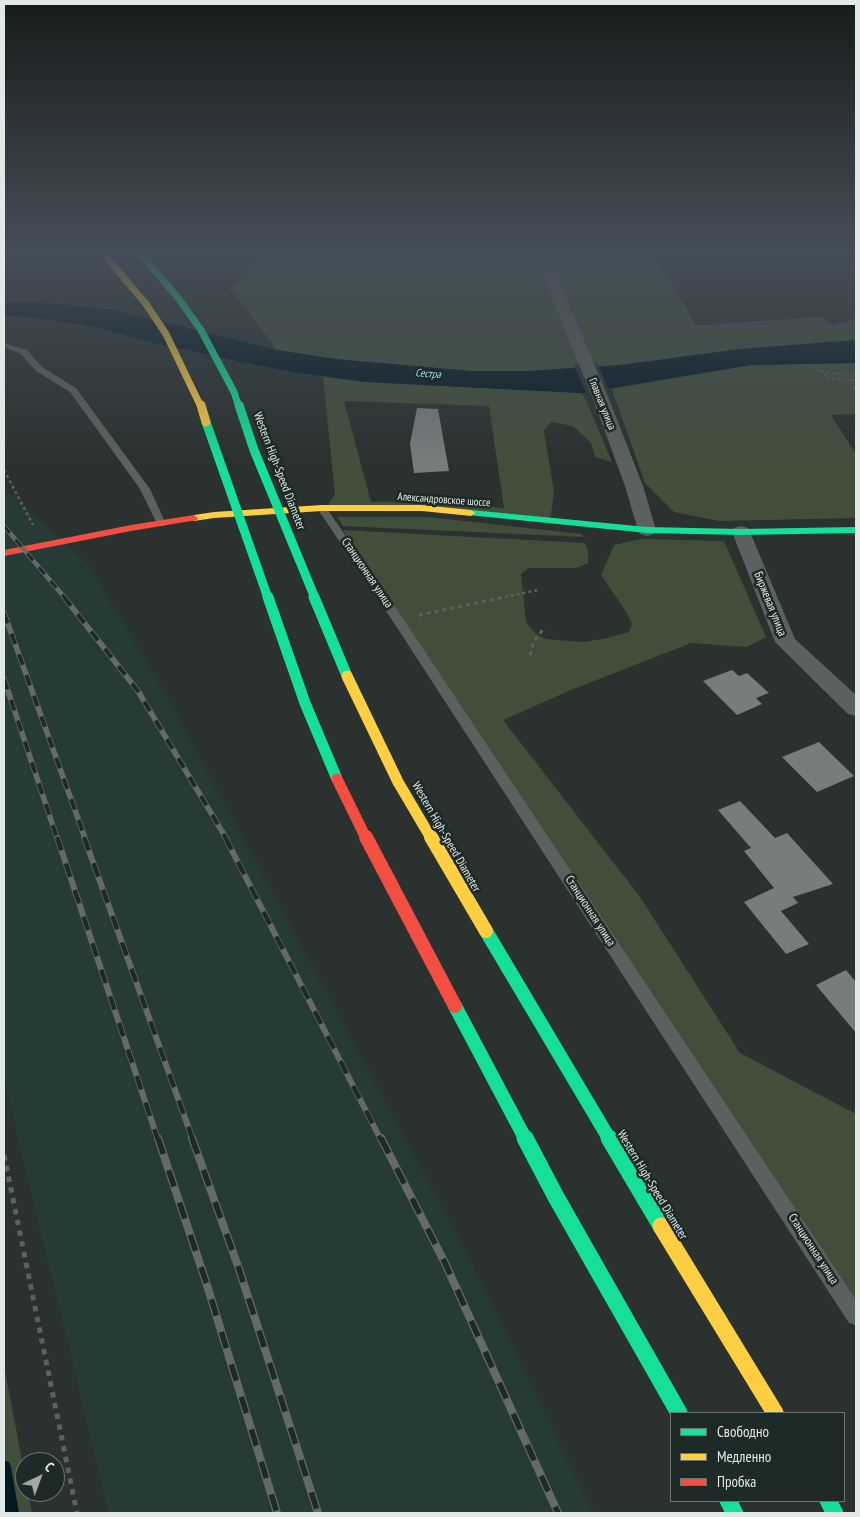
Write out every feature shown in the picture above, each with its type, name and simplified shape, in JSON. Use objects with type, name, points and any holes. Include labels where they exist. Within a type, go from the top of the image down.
[{"type":"main road","points":[[159,324],[198,397],[216,455],[305,703],[345,798],[556,1197],[678,1412]]},
{"type":"main road","name":"Western High-Speed Diameter","points":[[196,324],[234,392],[254,450],[353,692],[398,782],[621,1160],[774,1412]]},
{"type":"main road","name":"Александровское шоссе","points":[[4,553],[45,544],[214,515],[322,508],[422,508],[647,530],[741,532],[856,530]]},
{"type":"main road","points":[[729,1502],[735,1513]]},
{"type":"main road","points":[[829,1502],[835,1513]]},
{"type":"street","name":"Главная улица","points":[[569,324],[601,399],[634,486],[647,530]]},
{"type":"street","name":"Биржевая улица","points":[[741,532],[786,642],[856,708]]},
{"type":"lane","points":[[6,345],[24,352],[40,369],[73,390],[145,489],[161,524]]},
{"type":"lane","name":"Станционная улица","points":[[322,508],[344,538],[856,1316]]},
{"type":"path","points":[[812,366],[830,379],[856,380]]},
{"type":"path","points":[[819,371],[856,376]]},
{"type":"path","points":[[4,470],[45,544]]},
{"type":"path","points":[[398,620],[538,590]]},
{"type":"path","points":[[530,655],[534,641],[545,627]]},
{"type":"path","points":[[4,1155],[78,1513]]},
{"type":"shaded area","points":[[257,324],[830,324],[832,326],[839,324],[856,324],[856,340],[741,349],[620,365],[528,371],[471,371],[335,359],[277,350]]},
{"type":"shaded area","points":[[856,363],[856,414],[831,415],[856,454],[856,518],[719,521],[674,512],[645,483],[612,389],[751,365]]},
{"type":"shaded area","points":[[323,377],[366,382],[581,393],[586,400],[612,462],[595,457],[591,443],[573,426],[551,422],[544,431],[554,492],[550,522],[422,508],[326,508],[335,494]],"holes":[[[344,401],[489,406],[504,508],[428,501],[371,502]]]},
{"type":"shaded area","points":[[4,488],[87,563],[162,687],[466,1251],[594,1513],[109,1513],[4,1079]]},
{"type":"shaded area","points":[[337,517],[428,517],[582,534],[583,537],[343,526]]},
{"type":"shaded area","points":[[343,530],[585,543],[588,552],[588,563],[576,568],[528,568],[521,574],[526,622],[535,633],[545,639],[583,642],[629,632],[632,624],[627,613],[601,575],[614,545],[641,539],[724,541],[766,637],[747,647],[691,643],[571,690],[503,720],[640,897],[740,1053],[856,1114],[856,1316],[395,615]]},
{"type":"shaded area","points":[[4,1365],[20,1452],[15,1452],[15,1502],[30,1502],[32,1513],[4,1513]]},
{"type":"water","name":"Сестра","points":[[77,324],[170,324],[277,350],[335,359],[471,371],[528,371],[620,365],[741,349],[856,340],[856,363],[751,365],[581,393],[366,382],[251,364],[150,342]]},
{"type":"pier","points":[[597,363],[610,392],[587,395],[574,365]]},
{"type":"building","points":[[417,408],[438,409],[449,471],[414,473],[410,444]]},
{"type":"building","points":[[732,670],[739,676],[747,673],[769,693],[756,698],[762,704],[737,715],[703,681]]},
{"type":"building","points":[[819,742],[854,776],[817,792],[782,757]]},
{"type":"building","points":[[740,801],[775,838],[787,833],[833,884],[793,897],[798,903],[781,911],[809,944],[786,954],[744,902],[774,888],[744,851],[751,848],[718,810]]},
{"type":"building","points":[[846,970],[856,982],[856,1033],[816,985]]},
{"type":"waterway","points":[[4,1467],[12,1513]]},
{"type":"railway","points":[[4,526],[65,598]]},
{"type":"railway","points":[[64,597],[138,691],[226,838]]},
{"type":"railway","points":[[4,613],[85,838]]},
{"type":"railway","points":[[4,679],[57,838]]},
{"type":"railway","points":[[57,837],[158,1140]]},
{"type":"railway","points":[[84,837],[193,1140]]},
{"type":"railway","points":[[225,837],[381,1140]]},
{"type":"railway","points":[[158,1138],[207,1285],[277,1513]]},
{"type":"railway","points":[[192,1138],[239,1269],[318,1513]]},
{"type":"railway","points":[[381,1138],[445,1263],[558,1513]]},
{"type":"traffic: fast","points":[[197,324],[234,392],[254,450],[347,676]]},
{"type":"traffic: fast","points":[[206,422],[305,703],[337,779]]},
{"type":"traffic: fast","points":[[471,513],[647,530],[741,532],[856,530]]},
{"type":"traffic: fast","points":[[486,931],[661,1226]]},
{"type":"traffic: fast","points":[[455,1006],[556,1197],[678,1412]]},
{"type":"traffic: fast","points":[[729,1502],[735,1513]]},
{"type":"traffic: fast","points":[[829,1502],[835,1513]]},
{"type":"traffic: slow","points":[[159,324],[198,397],[206,422]]},
{"type":"traffic: slow","points":[[194,518],[322,508],[422,508],[471,513]]},
{"type":"traffic: slow","points":[[347,676],[398,782],[486,931]]},
{"type":"traffic: slow","points":[[661,1226],[774,1412]]},
{"type":"traffic: jam","points":[[4,553],[131,528],[194,518]]},
{"type":"traffic: jam","points":[[337,779],[345,798],[455,1006]]}]
